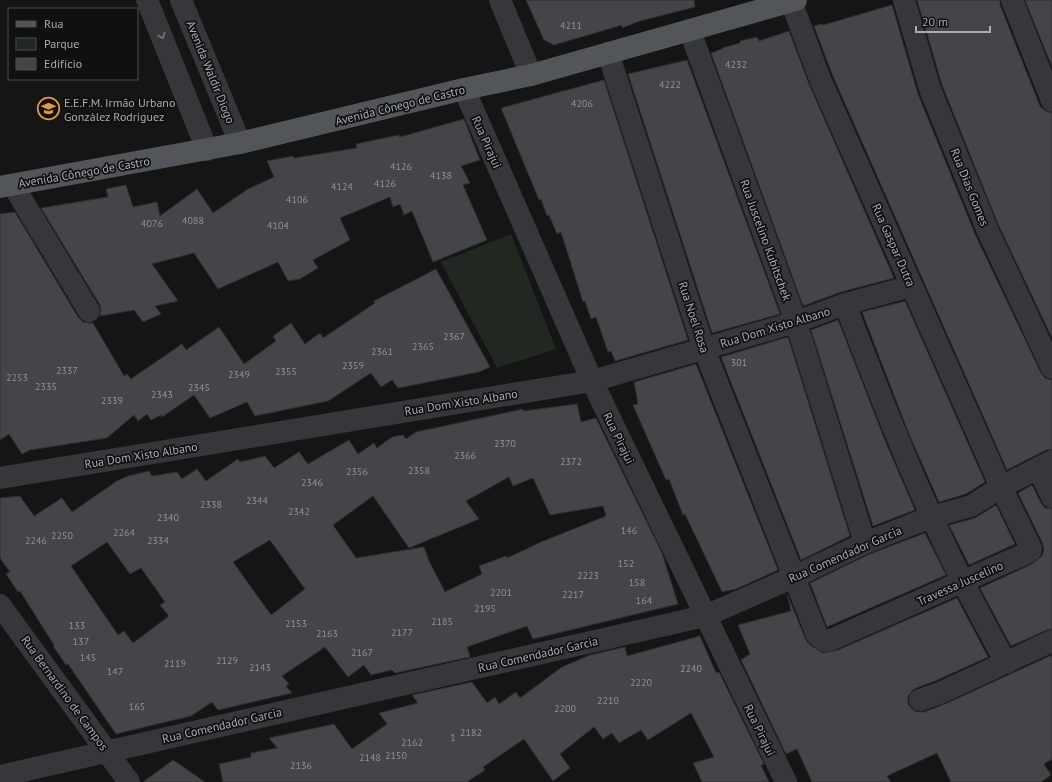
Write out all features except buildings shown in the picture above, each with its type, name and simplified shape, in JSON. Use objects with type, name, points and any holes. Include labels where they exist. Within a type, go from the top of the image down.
[{"type":"main road","name":"Avenida Cônego de Castro","points":[[6,186],[207,150],[464,89],[531,75],[794,1]]},
{"type":"street","points":[[147,0],[207,150]]},
{"type":"street","name":"Avenida Waldir Diogo","points":[[181,0],[240,143]]},
{"type":"street","points":[[500,0],[531,75]]},
{"type":"street","name":"Rua Dias Gomes","points":[[904,0],[930,89],[987,229],[1052,368]]},
{"type":"street","points":[[1012,0],[1052,101]]},
{"type":"street","name":"Rua Gaspar Dutra","points":[[794,1],[820,78],[1001,488]]},
{"type":"street","name":"Rua Juscelino Kubitschek","points":[[690,30],[796,322],[865,543]]},
{"type":"street","name":"Rua Noel Rosa","points":[[608,53],[704,349],[816,635],[824,641]]},
{"type":"street","name":"Rua Pirajui","points":[[464,89],[592,381],[786,782]]},
{"type":"street","points":[[6,186],[89,311]]},
{"type":"street","name":"Rua Dom Xisto Albano","points":[[0,478],[592,381],[796,322],[845,304],[912,286]]},
{"type":"street","points":[[845,304],[931,517],[962,582],[1006,663]]},
{"type":"street","points":[[1045,464],[1052,497]]},
{"type":"street","name":"Rua Comendador Garcia","points":[[0,776],[705,616],[794,577],[865,543],[931,517],[971,506],[1045,464]]},
{"type":"street","name":"Travessa Juscelino","points":[[824,641],[840,636],[1031,550],[1031,546],[1001,488]]},
{"type":"street","name":"Rua Bernardino de Campos","points":[[0,605],[129,782]]},
{"type":"street","points":[[920,700],[940,693],[1052,641]]},
{"type":"green space","points":[[511,234],[556,349],[497,368],[441,262]]},
{"type":"place","name":"E.E.F.M. Irmão Urbano González Rodriguez","points":[[48,109]]}]
